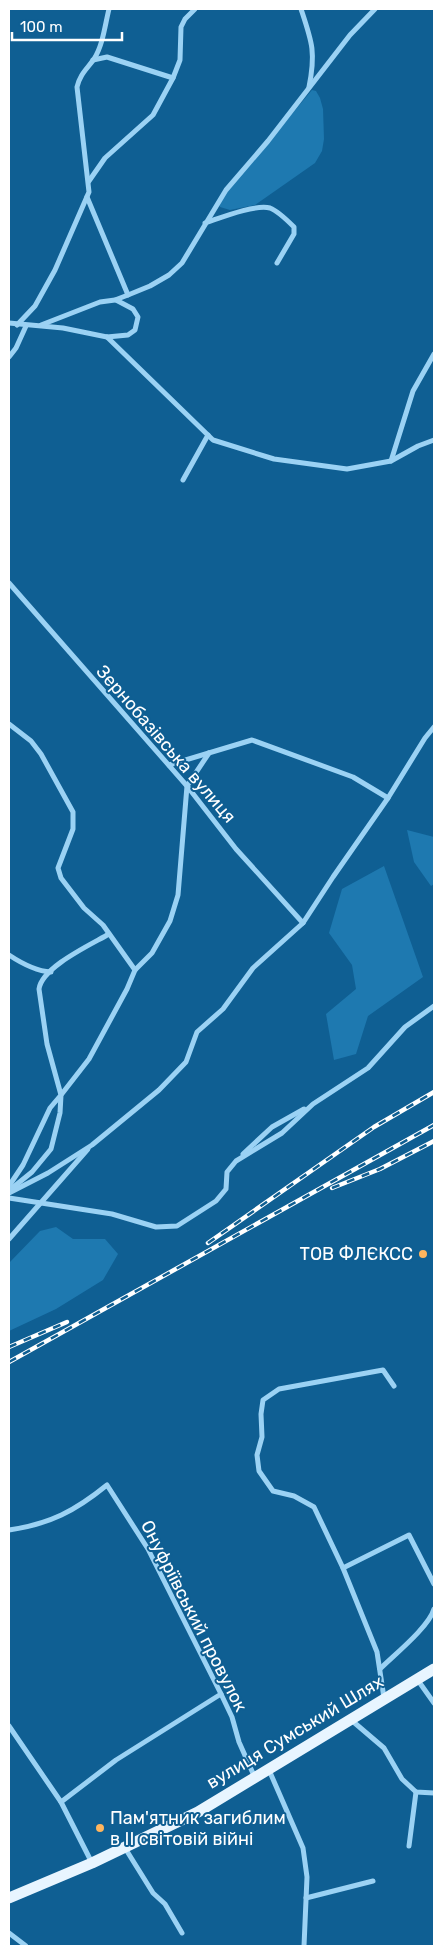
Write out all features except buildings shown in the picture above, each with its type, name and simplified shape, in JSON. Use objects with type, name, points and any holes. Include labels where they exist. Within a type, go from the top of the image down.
[{"type":"main road","name":"вулиця Сумський Шлях","points":[[9,1898],[92,1863],[198,1812],[434,1669]]},
{"type":"street","points":[[17,325],[28,315],[39,299],[87,197],[89,181],[77,87],[81,74],[94,60],[99,48],[109,9]]},
{"type":"street","points":[[89,181],[105,158],[153,115],[173,78],[180,60],[181,28],[185,19],[195,9]]},
{"type":"street","points":[[301,9],[314,49],[308,90]]},
{"type":"street","points":[[41,326],[100,302],[128,296],[150,286],[182,263],[226,190],[268,141],[350,35],[375,9]]},
{"type":"street","points":[[94,60],[107,57],[173,78]]},
{"type":"street","points":[[87,197],[128,296]]},
{"type":"street","points":[[205,223],[233,214],[262,208],[271,209],[294,228],[294,234],[277,263]]},
{"type":"street","points":[[9,324],[63,328],[107,337],[128,335],[138,326],[138,317],[134,309],[115,300]]},
{"type":"street","points":[[9,357],[16,348],[26,326]]},
{"type":"street","points":[[107,337],[213,440],[274,459],[347,470],[391,461],[418,446],[434,440]]},
{"type":"street","points":[[391,461],[413,390],[434,354]]},
{"type":"street","points":[[183,480],[208,435]]},
{"type":"street","name":"Зернобазівська вулиця","points":[[9,583],[187,786],[236,849],[303,923]]},
{"type":"street","points":[[9,724],[32,742],[55,778],[74,816],[73,829],[58,868],[58,873],[84,908],[103,925],[135,970]]},
{"type":"street","points":[[9,1192],[48,1173],[92,1145],[159,1090],[186,1062],[198,1032],[223,1009],[253,968],[303,923],[332,876],[388,798],[425,738],[434,727]]},
{"type":"street","points":[[169,765],[252,740],[353,777],[388,798]]},
{"type":"street","points":[[9,1186],[24,1165],[50,1108],[89,1058],[127,989],[135,970],[152,953],[170,921],[178,895],[187,786],[209,753]]},
{"type":"street","points":[[9,1192],[32,1172],[51,1149],[60,1113],[61,1095],[47,1044],[39,990],[40,983],[64,961],[109,934]]},
{"type":"street","points":[[9,955],[32,968],[50,972]]},
{"type":"street","points":[[9,1198],[112,1214],[156,1227],[177,1226],[216,1201],[226,1189],[227,1172],[272,1127],[313,1104],[368,1068],[405,1027],[434,1006]]},
{"type":"street","points":[[236,1161],[282,1133],[313,1104]]},
{"type":"street","points":[[9,1239],[92,1145]]},
{"type":"street","points":[[384,1698],[377,1652],[343,1568],[314,1507],[294,1496],[274,1490],[259,1471],[257,1455],[262,1436],[261,1414],[263,1400],[280,1389],[383,1370],[394,1386]]},
{"type":"street","name":"Онуфріївський провулок","points":[[9,1530],[36,1525],[64,1515],[108,1485],[148,1549],[222,1694],[232,1717],[239,1742],[255,1778]]},
{"type":"street","points":[[343,1568],[409,1535],[434,1584]]},
{"type":"street","points":[[380,1669],[414,1637],[433,1614],[434,1609]]},
{"type":"street","points":[[417,1679],[434,1702]]},
{"type":"street","points":[[61,1802],[116,1760],[222,1694]]},
{"type":"street","points":[[350,1719],[384,1748],[402,1779],[416,1792],[434,1793]]},
{"type":"street","points":[[9,1726],[61,1802],[92,1863]]},
{"type":"street","points":[[269,1770],[303,1848],[307,1877],[304,1946]]},
{"type":"street","points":[[409,1846],[416,1792]]},
{"type":"street","points":[[124,1848],[153,1893],[165,1904],[182,1933]]},
{"type":"street","points":[[306,1898],[373,1881]]},
{"type":"street","points":[[9,1933],[26,1946]]},
{"type":"shaded area","points":[[312,90],[316,91],[323,109],[324,139],[322,151],[315,163],[255,205],[230,210],[220,207],[218,202]]},
{"type":"shaded area","points":[[407,830],[434,837],[434,884],[431,886],[414,862]]},
{"type":"shaded area","points":[[384,866],[423,977],[368,1016],[356,1054],[334,1060],[326,1014],[356,989],[352,965],[329,933],[342,889]]},
{"type":"shaded area","points":[[56,1227],[73,1239],[105,1239],[118,1254],[103,1280],[56,1309],[9,1331],[9,1263],[40,1231]]},
{"type":"railway","points":[[208,1243],[374,1127],[434,1092]]},
{"type":"railway","points":[[9,1362],[434,1125]]},
{"type":"railway","points":[[332,1188],[380,1169],[434,1141]]},
{"type":"railway","points":[[9,1347],[67,1322]]},
{"type":"place","name":"ТОВ ФЛЄКСС","points":[[423,1254]]},
{"type":"place","name":"Пам'ятник загиблим в II світовій війні","points":[[100,1828]]}]
